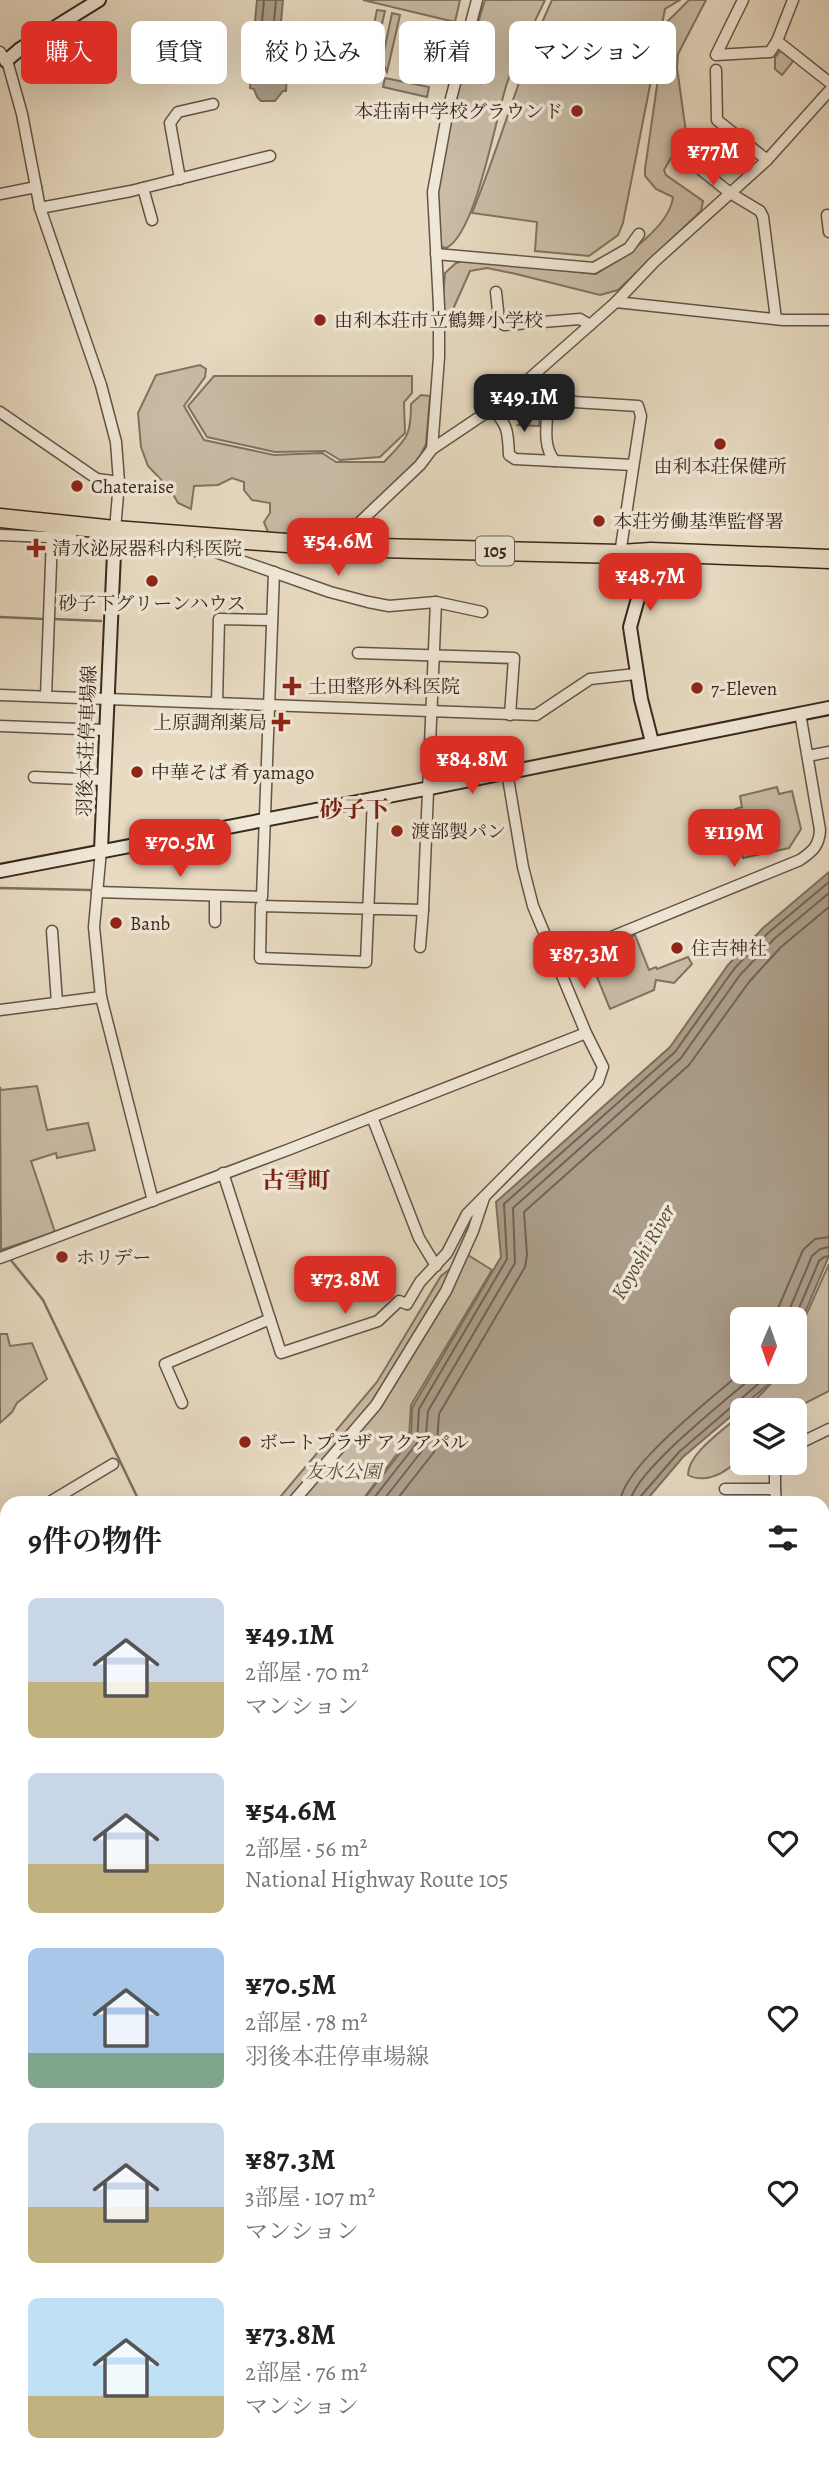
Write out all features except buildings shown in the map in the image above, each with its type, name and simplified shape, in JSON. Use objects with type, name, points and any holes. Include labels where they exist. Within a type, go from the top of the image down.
[{"type":"highway","name":"105","points":[[0,518],[115,530],[339,547],[620,554],[651,552],[829,559]]},
{"type":"street","points":[[99,0],[2,60],[22,114],[40,208],[101,385],[116,442],[119,482],[115,530]]},
{"type":"street","points":[[432,449],[439,357],[433,192],[448,110],[477,0]]},
{"type":"street","points":[[743,0],[716,55],[770,52],[793,0]]},
{"type":"street","points":[[777,41],[829,82]]},
{"type":"street","points":[[716,70],[717,120],[767,160]]},
{"type":"street","points":[[339,547],[432,449],[530,379],[616,302],[653,262],[767,160],[828,93]]},
{"type":"street","points":[[180,179],[170,123],[178,112],[213,104]]},
{"type":"street","points":[[40,208],[143,188],[270,156]]},
{"type":"street","points":[[694,164],[730,193],[760,211],[776,319]]},
{"type":"street","points":[[0,194],[36,187]]},
{"type":"street","points":[[143,188],[152,220]]},
{"type":"street","points":[[827,215],[829,232]]},
{"type":"street","points":[[436,254],[594,268],[629,248],[639,234]]},
{"type":"street","points":[[496,292],[499,320],[504,325],[580,319],[590,325]]},
{"type":"street","points":[[616,302],[776,319],[829,320]]},
{"type":"street","points":[[555,461],[549,455],[546,433],[548,405],[558,401],[638,406],[641,416],[620,554]]},
{"type":"street","points":[[492,408],[505,422],[509,454],[515,459],[634,465]]},
{"type":"street","points":[[0,412],[97,479],[119,482]]},
{"type":"street","name":"羽後本荘停車場線","points":[[101,850],[115,530]]},
{"type":"street","points":[[0,535],[72,538]]},
{"type":"street","points":[[46,696],[52,537]]},
{"type":"street","points":[[195,551],[210,550],[330,592],[389,606],[436,602],[482,612]]},
{"type":"street","points":[[651,552],[630,627],[636,674],[652,742]]},
{"type":"street","points":[[97,892],[262,897],[274,572]]},
{"type":"street","points":[[421,947],[436,602]]},
{"type":"street","points":[[217,704],[219,619],[272,620]]},
{"type":"street","points":[[358,653],[514,658],[510,715]]},
{"type":"street","points":[[0,695],[536,715],[590,680],[636,674]]},
{"type":"street","points":[[0,871],[829,708]]},
{"type":"street","points":[[555,960],[800,860],[812,852],[819,843],[821,830],[800,713]]},
{"type":"street","points":[[0,726],[106,730]]},
{"type":"street","points":[[808,756],[829,752]]},
{"type":"street","points":[[223,1174],[281,1353],[379,1321],[399,1301],[407,1304],[420,1282],[447,1253],[467,1214],[598,1082],[603,1067],[533,906],[523,867],[508,772]]},
{"type":"street","points":[[34,777],[104,780]]},
{"type":"street","points":[[373,798],[369,907],[366,962],[260,958],[261,906],[369,907],[423,910]]},
{"type":"street","points":[[101,850],[95,946],[101,997],[153,1200]]},
{"type":"street","points":[[215,896],[215,922]]},
{"type":"street","points":[[52,932],[57,1003]]},
{"type":"street","points":[[0,1010],[101,997]]},
{"type":"street","points":[[0,1257],[586,1033]]},
{"type":"street","points":[[372,1117],[419,1238],[436,1266]]},
{"type":"street","points":[[298,1496],[381,1396],[446,1291],[473,1231],[485,1194]]},
{"type":"street","points":[[182,1402],[165,1364],[270,1319]]},
{"type":"street","points":[[807,1440],[829,1429]]},
{"type":"street","points":[[60,1496],[113,1464]]},
{"type":"street","points":[[775,1475],[776,1496]]},
{"type":"street","points":[[725,1489],[775,1489]]},
{"type":"green space","points":[[363,0],[460,0],[455,21]]},
{"type":"green space","points":[[485,0],[545,0],[535,21],[509,21],[509,78],[484,173],[467,221],[457,239],[446,248],[440,246],[436,195],[451,112],[460,84],[495,84],[495,21],[479,21]]},
{"type":"green space","name":"本荘南中学校グラウンド","points":[[552,0],[680,0],[665,9],[663,21],[543,21]]},
{"type":"green space","points":[[689,0],[706,0],[678,54],[677,68],[686,132],[664,170],[666,175],[703,201],[701,211],[618,290],[600,295],[487,268],[470,271],[450,316],[445,317],[442,308],[445,273],[456,263],[468,260],[596,274],[643,241],[663,220],[673,197],[656,189],[645,176],[645,169],[657,84],[676,84],[676,21],[668,21]]},
{"type":"green space","points":[[377,10],[385,11],[383,21],[375,21]]},
{"type":"green space","points":[[392,13],[400,15],[387,72],[385,47]]},
{"type":"green space","points":[[781,50],[794,60],[782,75],[775,69],[775,57]]},
{"type":"green space","points":[[385,78],[399,81],[399,84],[429,87],[427,97],[383,87]]},
{"type":"green space","name":"本荘南中学校グラウンド","points":[[519,84],[650,84],[623,223],[618,235],[589,256],[535,251],[537,222],[472,213]]},
{"type":"green space","points":[[200,365],[206,369],[205,377],[184,406],[204,440],[274,455],[322,453],[336,462],[384,462],[409,431],[411,404],[421,395],[430,396],[426,444],[412,467],[343,538],[275,537],[268,532],[264,522],[270,513],[270,503],[252,500],[244,490],[244,482],[232,478],[218,485],[194,486],[191,509],[178,503],[170,489],[148,466],[141,447],[138,413],[156,375]]},
{"type":"green space","points":[[214,376],[412,376],[412,393],[404,402],[405,433],[380,457],[340,460],[325,451],[275,452],[207,437],[188,406]]},
{"type":"green space","points":[[540,407],[539,426],[518,425]]},
{"type":"green space","points":[[777,787],[779,794],[792,791],[801,829],[789,848],[743,858],[739,841],[730,842],[725,818],[730,817],[735,809],[742,807],[740,796]]},
{"type":"green space","points":[[635,935],[649,970],[688,957],[692,964],[674,983],[656,980],[654,990],[610,1009],[588,955]]},
{"type":"green space","points":[[37,1086],[47,1130],[88,1123],[95,1150],[57,1158],[56,1153],[31,1161],[55,1232],[1,1250],[0,1087],[1,1090]]},
{"type":"green space","name":"友水公園","points":[[468,1255],[492,1270],[411,1405],[409,1438],[365,1496],[281,1496],[377,1382],[441,1276]]},
{"type":"green space","points":[[829,1264],[829,1391],[807,1402],[807,1398],[757,1398],[771,1384],[807,1384],[807,1313]]},
{"type":"green space","points":[[0,1334],[7,1334],[10,1346],[32,1343],[47,1379],[17,1403],[0,1423]]},
{"type":"green space","points":[[730,1423],[730,1467],[713,1477],[696,1478],[688,1475],[694,1458]]},
{"type":"water","points":[[257,0],[283,0],[281,21],[255,21]]},
{"type":"water","points":[[250,84],[286,84],[286,91],[275,101],[261,101],[254,89],[250,88]]},
{"type":"water","name":"Koyoshi River","points":[[829,872],[829,1256],[807,1308],[730,1307],[730,1384],[769,1384],[752,1398],[730,1398],[730,1417],[683,1457],[650,1496],[366,1496],[411,1439],[412,1408],[501,1257],[496,1202],[670,1047],[728,965],[763,928]]},
{"type":"waterway","points":[[0,617],[45,619]]},
{"type":"waterway","points":[[53,619],[101,621]]},
{"type":"waterway","points":[[0,888],[90,890]]},
{"type":"waterway","points":[[10,1259],[43,1300],[137,1496]]},
{"type":"place","name":"本荘南中学校グラウンド","points":[[577,111]]},
{"type":"place","name":"由利本荘市立鶴舞小学校","points":[[320,320]]},
{"type":"place","name":"由利本荘保健所","points":[[720,444]]},
{"type":"place","name":"Chateraise","points":[[77,486]]},
{"type":"place","name":"本荘労働基準監督署","points":[[599,521]]},
{"type":"place","name":"清水泌尿器科内科医院","points":[[36,548]]},
{"type":"place","name":"砂子下グリーンハウス","points":[[152,581]]},
{"type":"place","name":"土田整形外科医院","points":[[292,686]]},
{"type":"place","name":"7-Eleven","points":[[697,688]]},
{"type":"place","name":"上原調剤薬局","points":[[281,722]]},
{"type":"place","name":"中華そば 肴 yamago","points":[[137,772]]},
{"type":"place","name":"渡部製パン","points":[[397,831]]},
{"type":"place","name":"Banb","points":[[116,923]]},
{"type":"place","name":"住吉神社","points":[[677,948]]},
{"type":"place","name":"ホリデー","points":[[62,1257]]},
{"type":"place","name":"ボートプラザ アクアパル","points":[[245,1442]]},
{"type":"district","name":"砂子下","points":[[354,809]]},
{"type":"district","name":"古雪町","points":[[296,1180]]}]
